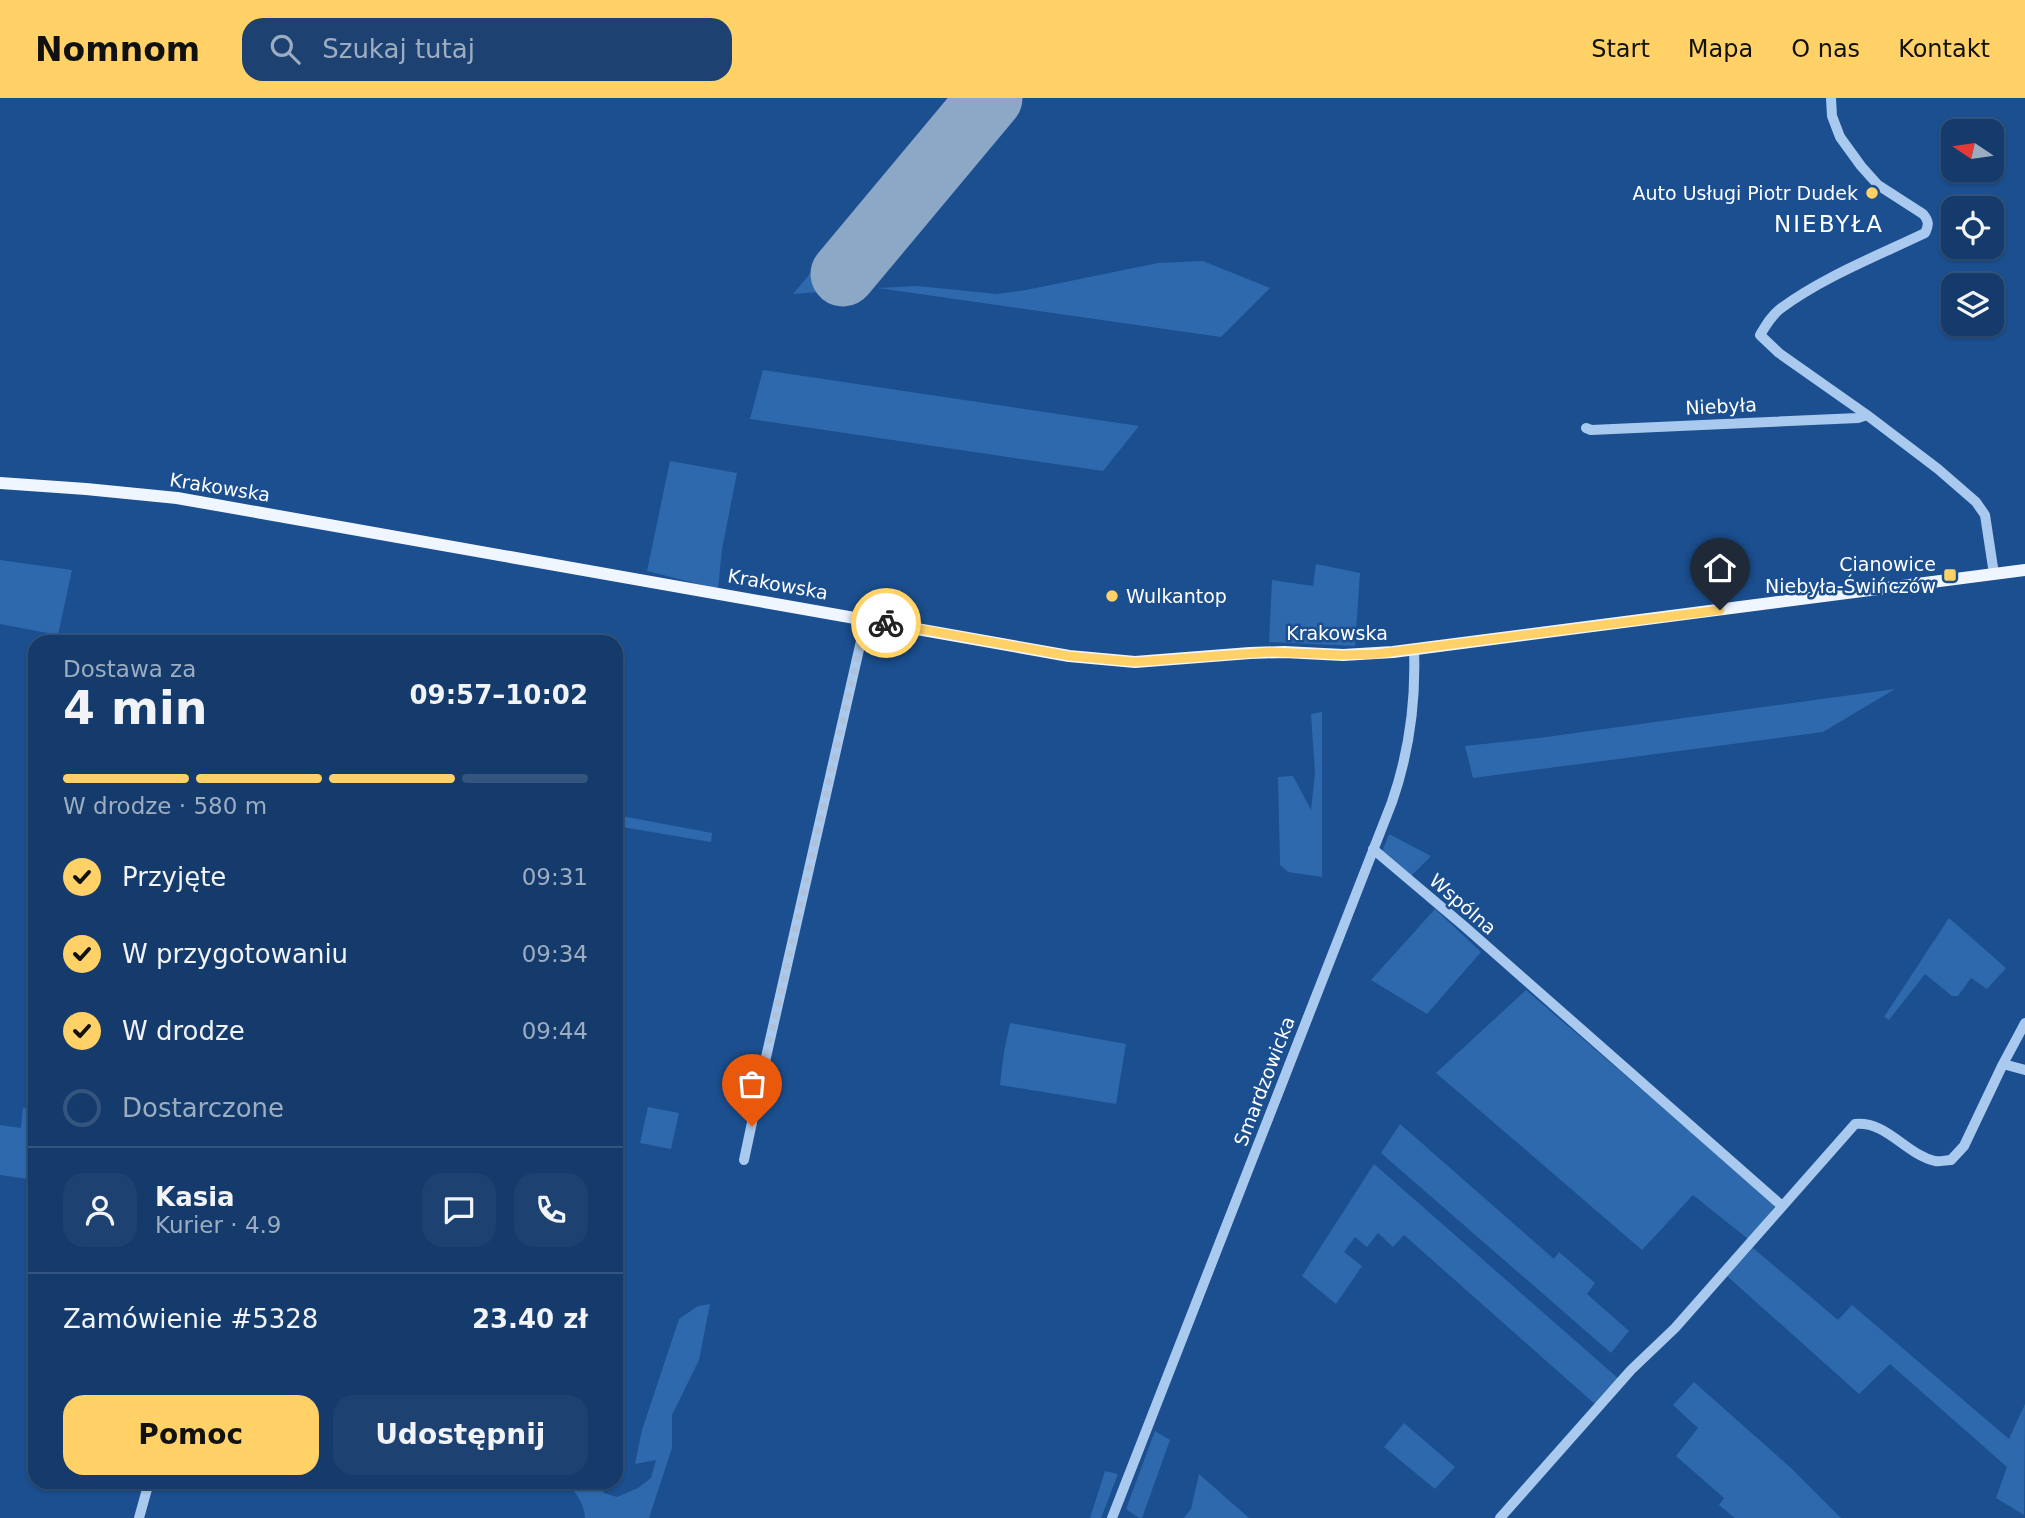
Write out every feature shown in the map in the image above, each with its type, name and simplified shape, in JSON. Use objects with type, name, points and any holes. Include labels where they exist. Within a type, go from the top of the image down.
[{"type":"main road","name":"Krakowska","points":[[0,483],[177,498],[1069,656],[1135,662],[1250,653],[1355,655],[1415,650],[1994,574]]},
{"type":"main road","points":[[1994,574],[2025,570]]},
{"type":"street","points":[[1831,98],[1832,116],[1840,136],[1861,166],[1878,185],[1923,214],[1929,225],[1925,233],[1813,288],[1780,309],[1760,335],[1779,353],[1863,417],[1938,469],[1980,506],[1986,519],[1994,574]]},
{"type":"street","name":"Niebyła","points":[[1586,428],[1591,430],[1863,417]]},
{"type":"street","points":[[744,1160],[866,619]]},
{"type":"street","name":"Smardzowicka","points":[[1112,1518],[1392,802],[1405,756],[1412,712],[1415,650]]},
{"type":"street","name":"Wspólna","points":[[1373,849],[1782,1206]]},
{"type":"street","points":[[1500,1518],[1585,1421],[1675,1328],[1855,1124],[1874,1125],[1917,1154],[1936,1161],[1951,1160],[1964,1146],[2025,1023]]},
{"type":"street","points":[[2003,1064],[2025,1070]]},
{"type":"street","points":[[139,1518],[147,1489]]},
{"type":"shaded area","points":[[957,98],[1023,98],[863,289],[793,294]]},
{"type":"shaded area","points":[[1203,261],[1270,288],[1221,337],[878,288],[917,286],[997,294],[1158,263]]},
{"type":"shaded area","points":[[763,370],[1139,426],[1103,471],[750,419]]},
{"type":"shaded area","points":[[670,461],[737,473],[722,549],[718,589],[647,571]]},
{"type":"shaded area","points":[[0,560],[72,570],[58,635],[0,624]]},
{"type":"shaded area","points":[[1316,564],[1360,573],[1355,646],[1269,642],[1272,580],[1313,586]]},
{"type":"shaded area","points":[[1895,689],[1823,732],[1473,778],[1465,746],[1539,738]]},
{"type":"shaded area","points":[[1322,712],[1322,877],[1288,872],[1280,865],[1278,777],[1293,776],[1311,810],[1315,773],[1311,714]]},
{"type":"shaded area","points":[[623,816],[712,833],[711,842],[623,827]]},
{"type":"shaded area","points":[[1389,834],[1431,856],[1411,876],[1382,852]]},
{"type":"shaded area","points":[[1435,909],[1481,952],[1427,1014],[1371,980]]},
{"type":"shaded area","points":[[1949,918],[2006,968],[1987,989],[1971,978],[1958,996],[1952,996],[1925,974],[1889,1020],[1884,1017]]},
{"type":"shaded area","points":[[1526,990],[1776,1205],[1748,1239],[1693,1195],[1642,1250],[1436,1073]]},
{"type":"shaded area","points":[[1010,1023],[1126,1044],[1116,1104],[1000,1085]]},
{"type":"shaded area","points":[[648,1107],[679,1113],[671,1149],[640,1143]]},
{"type":"shaded area","points":[[23,1108],[28,1109],[28,1179],[0,1175],[0,1125],[21,1128]]},
{"type":"shaded area","points":[[1400,1124],[1554,1259],[1559,1252],[1595,1283],[1587,1294],[1629,1331],[1611,1353],[1381,1153]]},
{"type":"shaded area","points":[[1374,1164],[1619,1379],[1596,1405],[1404,1235],[1393,1247],[1378,1233],[1367,1247],[1355,1237],[1344,1252],[1362,1266],[1336,1304],[1302,1276]]},
{"type":"shaded area","points":[[1753,1248],[1838,1320],[1852,1305],[2009,1439],[2025,1404],[2024,1515],[1996,1498],[2007,1467],[1890,1364],[1859,1394],[1727,1276]]},
{"type":"shaded area","points":[[710,1304],[699,1360],[672,1415],[672,1448],[649,1518],[585,1518],[581,1503],[572,1489],[603,1489],[604,1493],[617,1497],[638,1488],[651,1478],[656,1460],[635,1464],[642,1430],[679,1319],[698,1306]]},
{"type":"shaded area","points":[[1694,1382],[1791,1468],[1841,1518],[1735,1518],[1719,1505],[1724,1498],[1676,1456],[1698,1428],[1673,1405]]},
{"type":"shaded area","points":[[1404,1423],[1455,1467],[1435,1489],[1384,1447]]},
{"type":"shaded area","points":[[1155,1431],[1170,1440],[1142,1518],[1139,1518],[1126,1509]]},
{"type":"shaded area","points":[[1105,1471],[1118,1474],[1101,1518],[1090,1518]]},
{"type":"shaded area","points":[[1199,1474],[1249,1518],[1184,1518],[1191,1509]]},
{"type":"runway","points":[[843,274],[990,98]]},
{"type":"way so far","points":[[752,1126],[866,619],[886,623]]},
{"type":"place","name":"Auto Usługi Piotr Dudek","points":[[1872,193]]},
{"type":"place","name":"Cianowice Niebyła-Świńczów","points":[[1950,575]]},
{"type":"place","name":"Wulkantop","points":[[1112,596]]},
{"type":"district","name":"NIEBYŁA","points":[[1829,224]]},
{"type":"route","points":[[886,623],[1069,656],[1135,662],[1269,652],[1376,654],[1720,610]]}]
